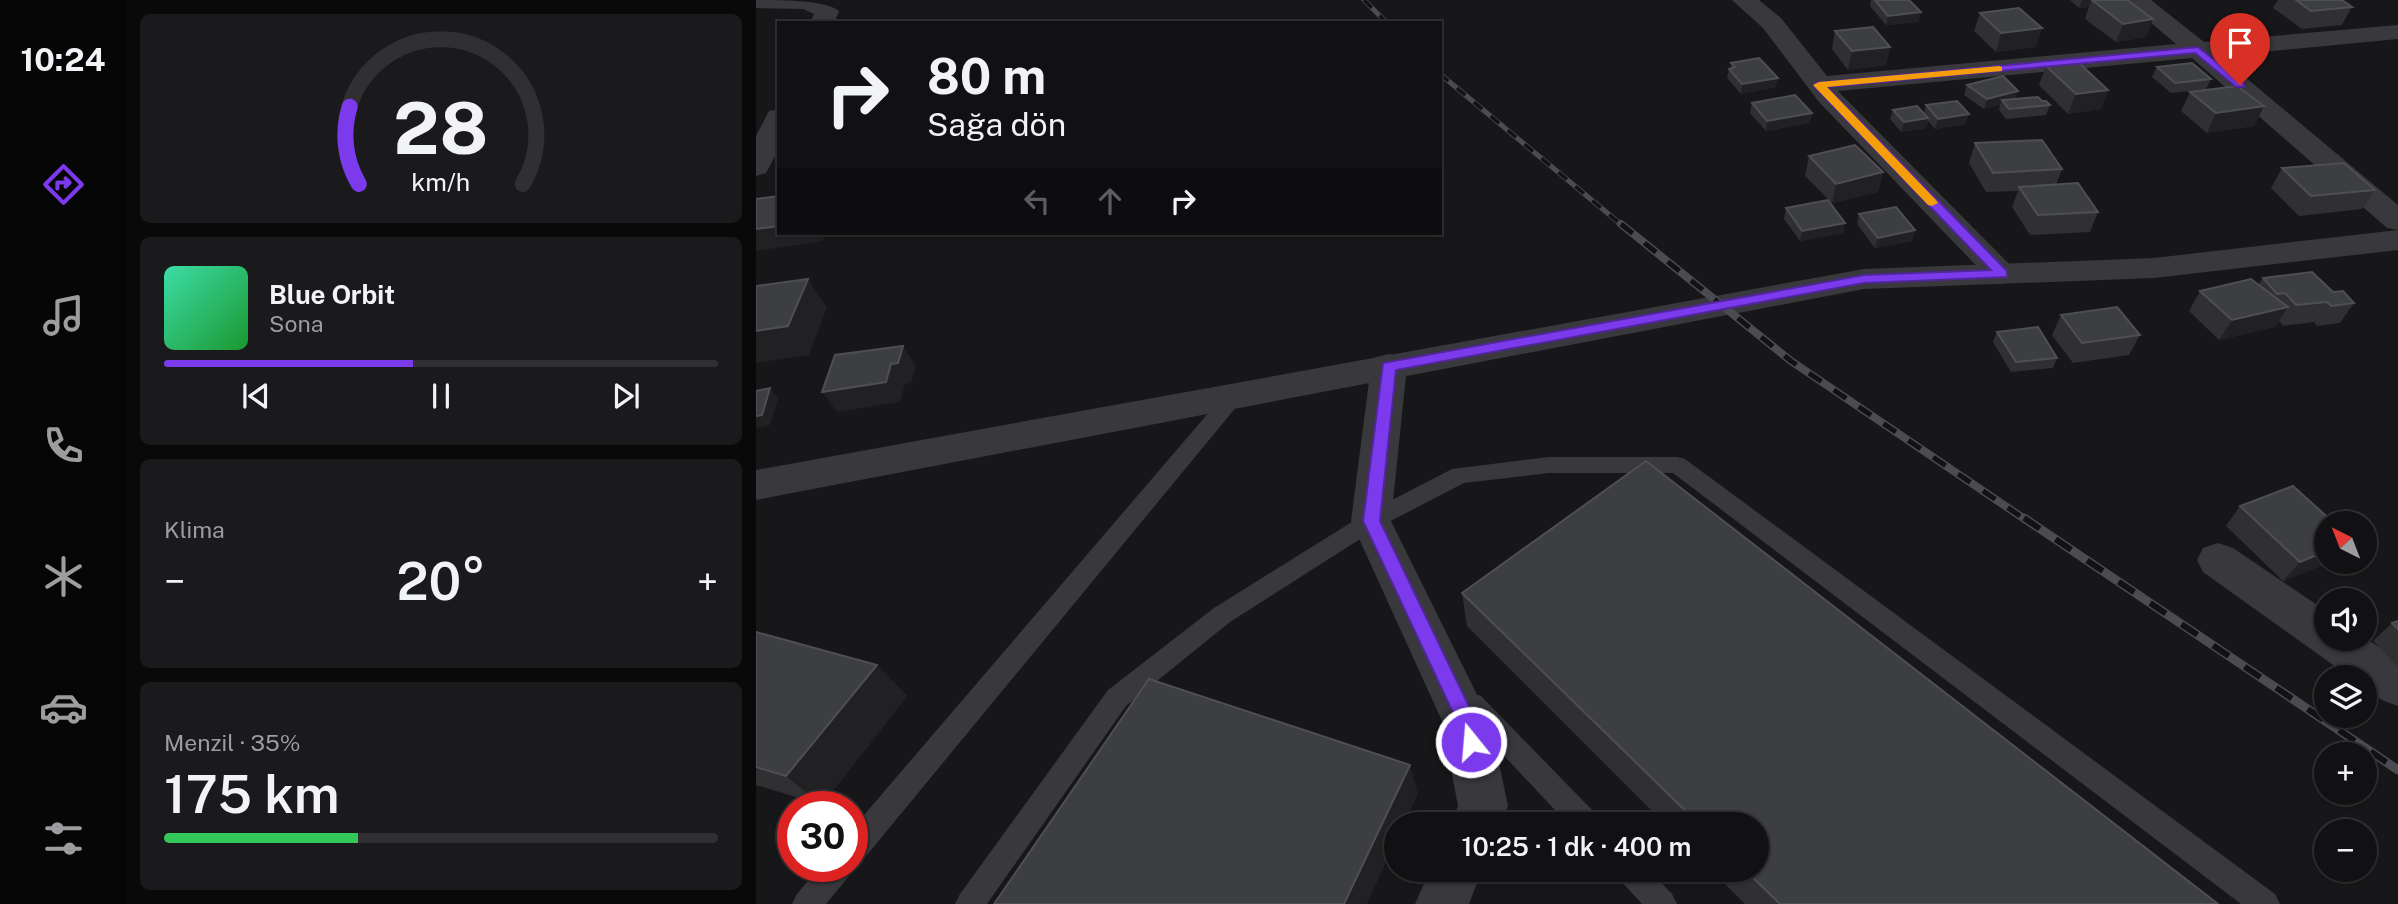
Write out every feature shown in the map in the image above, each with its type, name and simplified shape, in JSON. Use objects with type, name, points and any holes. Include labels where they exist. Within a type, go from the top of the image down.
[{"type":"street","points":[[1744,0],[1772,23],[1819,85],[2003,274]]},
{"type":"street","points":[[2136,0],[2398,221]]},
{"type":"street","points":[[756,1],[807,2],[827,11],[823,21]]},
{"type":"street","points":[[1819,85],[2398,32]]},
{"type":"street","points":[[756,167],[777,121]]},
{"type":"street","points":[[756,485],[1864,279],[2154,268],[2398,240]]},
{"type":"street","points":[[1389,366],[1371,521],[1466,721],[1483,806],[1481,812]]},
{"type":"street","points":[[2218,560],[2314,627]]},
{"type":"street","points":[[2348,651],[2398,685]]},
{"type":"street","points":[[1442,904],[1451,882]]},
{"type":"lane","points":[[868,832],[1235,395]]},
{"type":"lane","points":[[970,904],[1117,698],[1222,615],[1371,521],[1460,475],[1549,465],[1677,465],[2265,904]]},
{"type":"lane","points":[[1446,677],[1575,812]]},
{"type":"lane","points":[[807,904],[826,882]]},
{"type":"lane","points":[[1641,882],[1662,904]]},
{"type":"building","points":[[1875,0],[1909,0],[1921,12],[1888,16]]},
{"type":"building","points":[[2092,0],[2127,0],[2153,19],[2123,24]]},
{"type":"building","points":[[2296,0],[2342,0],[2352,7],[2311,11]]},
{"type":"building","points":[[2019,8],[2042,28],[2001,33],[1980,13]]},
{"type":"building","points":[[1873,27],[1890,47],[1852,51],[1835,31]]},
{"type":"building","points":[[1759,58],[1778,78],[1742,84],[1729,69],[1735,67],[1731,63]]},
{"type":"building","points":[[2078,62],[2108,90],[2076,94],[2046,66]]},
{"type":"building","points":[[2192,63],[2211,79],[2175,83],[2157,67]]},
{"type":"building","points":[[2003,76],[2018,91],[1987,99],[1967,85]]},
{"type":"building","points":[[2237,86],[2264,106],[2216,113],[2190,92]]},
{"type":"building","points":[[1795,95],[1812,113],[1767,121],[1752,103]]},
{"type":"building","points":[[2038,97],[2050,105],[2009,109],[2002,100]]},
{"type":"building","points":[[1957,101],[1969,114],[1938,119],[1926,105]]},
{"type":"building","points":[[1917,106],[1928,118],[1904,122],[1893,110]]},
{"type":"building","points":[[2042,140],[2062,169],[1993,173],[1975,143]]},
{"type":"building","points":[[1855,145],[1883,172],[1836,184],[1809,156]]},
{"type":"building","points":[[2344,163],[2375,190],[2311,196],[2282,168]]},
{"type":"building","points":[[2078,183],[2098,212],[2038,215],[2019,187]]},
{"type":"building","points":[[777,196],[777,226],[756,229],[756,199]]},
{"type":"building","points":[[1828,200],[1845,223],[1802,231],[1786,208]]},
{"type":"building","points":[[1896,207],[1915,230],[1878,238],[1859,214]]},
{"type":"building","points":[[2312,272],[2333,292],[2343,291],[2354,303],[2331,306],[2327,302],[2296,305],[2285,293],[2277,294],[2263,278]]},
{"type":"building","points":[[808,279],[788,326],[756,331],[756,286]]},
{"type":"building","points":[[2251,279],[2288,307],[2232,320],[2200,291]]},
{"type":"building","points":[[2117,307],[2140,335],[2082,343],[2061,315]]},
{"type":"building","points":[[2038,327],[2057,358],[2016,362],[1997,332]]},
{"type":"building","points":[[903,346],[898,363],[891,364],[886,382],[822,392],[835,355]]},
{"type":"building","points":[[770,388],[762,415],[756,416],[756,391]]},
{"type":"building","points":[[1646,461],[2218,904],[1780,904],[1757,882],[1769,882],[1769,812],[1687,812],[1462,593]]},
{"type":"building","points":[[2293,486],[2321,511],[2314,511],[2314,556],[2300,562],[2240,506]]},
{"type":"building","points":[[756,632],[877,665],[786,776],[756,767]]},
{"type":"building","points":[[1149,679],[1410,765],[1388,812],[1384,812],[1384,820],[1344,904],[994,904]]},
{"type":"railway","points":[[1364,0],[1385,21]]},
{"type":"railway","points":[[1442,76],[1623,226]]},
{"type":"railway","points":[[1621,224],[1791,361],[2026,520]]},
{"type":"railway","points":[[2024,518],[2398,770]]},
{"type":"slow traffic","points":[[1932,203],[1819,85],[1999,69]]},
{"type":"route","points":[[1471,742],[1466,721],[1371,521],[1389,366],[1864,279],[2003,274],[1819,85],[2198,50],[2240,85]]}]
